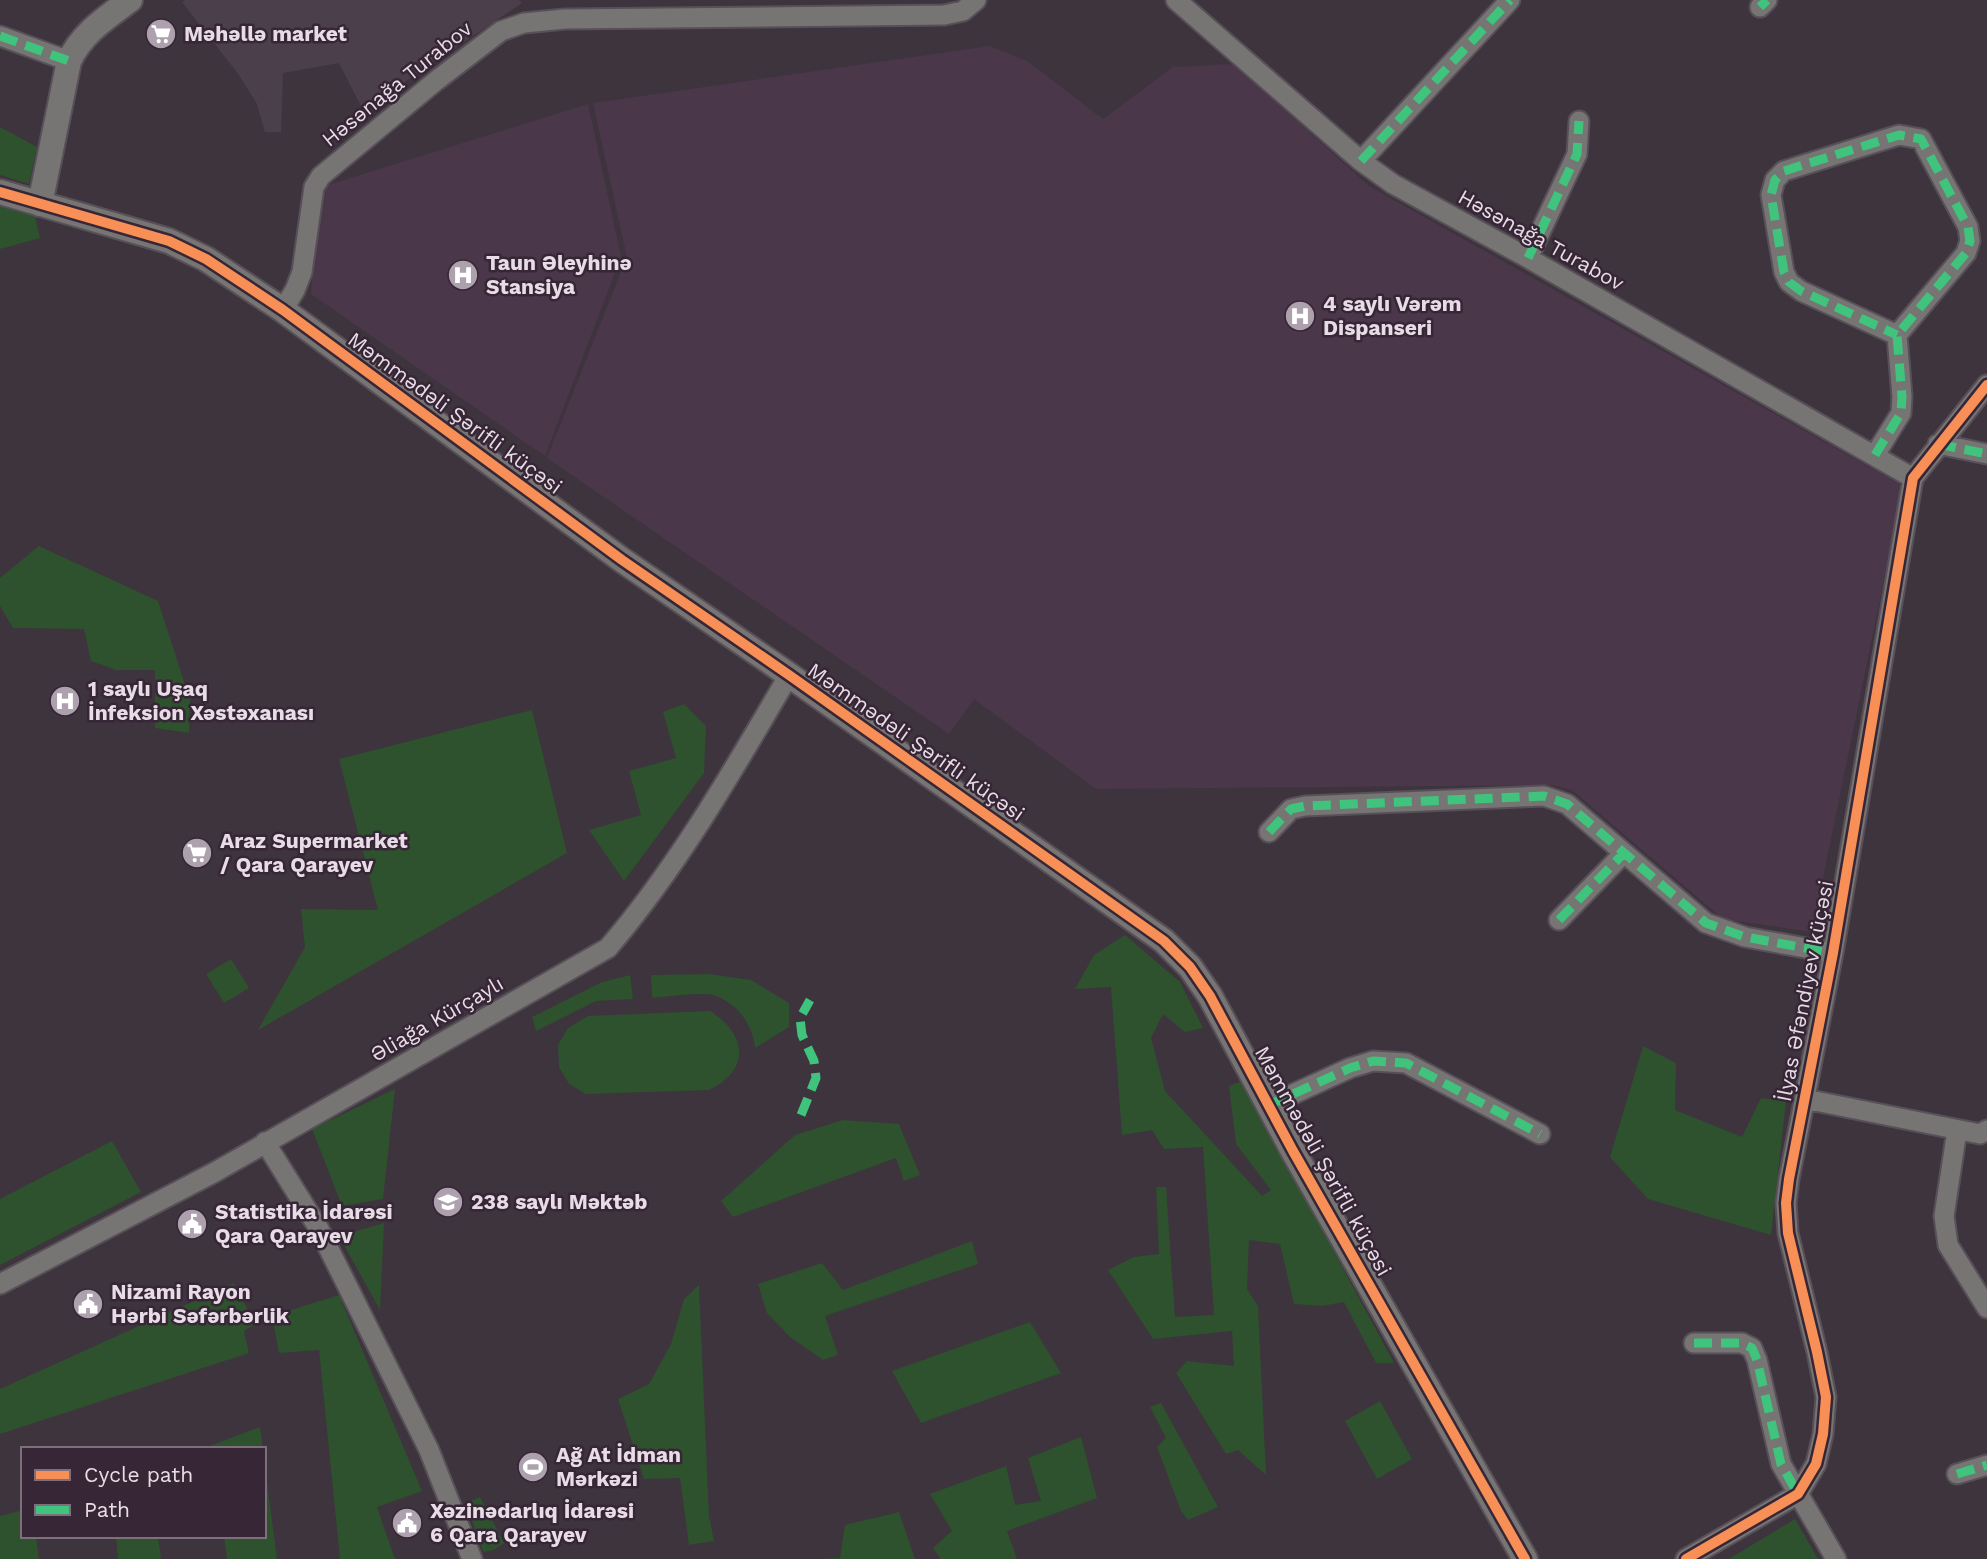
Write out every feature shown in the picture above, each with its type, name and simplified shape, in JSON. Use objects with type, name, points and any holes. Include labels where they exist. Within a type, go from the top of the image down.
[{"type":"street","points":[[40,204],[69,61],[87,35],[130,0]]},
{"type":"street","name":"Həsənağa Turabov","points":[[283,310],[302,272],[314,187],[321,176],[436,80],[501,31],[524,23],[565,19],[944,15],[963,10],[976,0]]},
{"type":"street","name":"Həsənağa Turabov","points":[[1176,0],[1361,161],[1393,184],[1913,478]]},
{"type":"street","points":[[1361,161],[1510,0]]},
{"type":"street","points":[[0,36],[69,61]]},
{"type":"street","points":[[1528,258],[1577,154],[1579,121]]},
{"type":"street","points":[[1875,455],[1901,414],[1897,335],[1966,253],[1969,241],[1968,227],[1922,139],[1899,135],[1784,172],[1775,180],[1771,195],[1784,272],[1789,282],[1801,291],[1897,335]]},
{"type":"street","name":"Məmmədəli Şərifli küçəsi","points":[[0,192],[169,241],[206,259],[283,310],[622,560],[1164,941],[1190,967],[1210,996],[1525,1559]]},
{"type":"street","name":"İlyas Əfəndiyev küçəsi","points":[[1686,1559],[1798,1494],[1816,1464],[1823,1434],[1826,1397],[1788,1233],[1786,1213],[1789,1179],[1833,953],[1913,478],[1987,385]]},
{"type":"street","points":[[1938,444],[1987,454]]},
{"type":"street","name":"Əliağa Kürçaylı","points":[[0,1284],[215,1172],[608,948],[657,886],[729,776],[789,675]]},
{"type":"street","points":[[1269,832],[1291,809],[1305,806],[1544,796],[1567,804],[1706,923],[1745,937],[1833,953]]},
{"type":"street","points":[[1559,920],[1624,853]]},
{"type":"street","points":[[1269,1105],[1350,1068],[1373,1061],[1406,1063],[1539,1134]]},
{"type":"street","points":[[1805,1099],[1980,1134],[1987,1130]]},
{"type":"street","points":[[1957,1130],[1944,1216],[1948,1245],[1987,1308]]},
{"type":"street","points":[[265,1142],[319,1229],[429,1450],[472,1559]]},
{"type":"street","points":[[1694,1343],[1742,1343],[1752,1348],[1781,1464],[1836,1559]]},
{"type":"street","points":[[1957,1474],[1987,1465]]},
{"type":"shaded area","points":[[519,0],[522,3],[363,110],[339,63],[283,73],[281,132],[265,132],[257,104],[239,75],[182,2]]},
{"type":"shaded area","points":[[990,46],[1027,61],[1103,119],[1173,67],[1234,64],[1369,186],[1903,486],[1812,932],[1723,919],[1572,790],[1552,785],[1096,789],[974,699],[949,734],[547,458],[627,257],[593,103]]},
{"type":"shaded area","name":"Taun Əleyhinə Stansiya","points":[[588,104],[621,257],[545,456],[311,294],[319,195],[328,185]]},
{"type":"green space","points":[[0,127],[37,147],[29,184],[0,175]]},
{"type":"green space","points":[[0,204],[34,213],[40,238],[0,249]]},
{"type":"green space","points":[[39,546],[158,601],[190,700],[189,733],[155,728],[155,670],[116,670],[91,661],[84,629],[13,628],[0,606],[0,578]]},
{"type":"green space","points":[[684,704],[706,726],[704,773],[624,881],[589,830],[641,815],[629,771],[676,758],[663,712]]},
{"type":"green space","points":[[532,710],[567,853],[258,1030],[305,947],[301,909],[378,910],[339,759]]},
{"type":"green space","points":[[1125,935],[1180,982],[1203,1028],[1185,1032],[1163,1014],[1151,1038],[1165,1091],[1262,1196],[1271,1190],[1236,1144],[1229,1086],[1242,1081],[1394,1363],[1376,1363],[1344,1302],[1322,1306],[1294,1304],[1280,1244],[1249,1240],[1247,1289],[1258,1306],[1266,1475],[1238,1450],[1226,1454],[1176,1373],[1187,1361],[1234,1366],[1232,1331],[1153,1339],[1108,1270],[1134,1257],[1159,1254],[1156,1187],[1166,1187],[1175,1317],[1214,1315],[1203,1147],[1164,1149],[1152,1130],[1122,1135],[1111,987],[1075,989],[1094,955]]},
{"type":"green space","points":[[231,959],[249,988],[224,1003],[206,974]]},
{"type":"green space","points":[[709,974],[751,980],[789,1003],[789,1027],[755,1048],[747,1023],[736,1009],[722,998],[701,994],[652,998],[651,975]]},
{"type":"green space","points":[[630,975],[633,999],[596,1001],[536,1031],[532,1017],[602,982]]},
{"type":"green space","points":[[710,1011],[731,1030],[739,1052],[738,1062],[732,1072],[723,1082],[709,1090],[586,1094],[569,1084],[559,1067],[558,1045],[568,1028],[588,1016]]},
{"type":"green space","points":[[1643,1046],[1676,1063],[1675,1110],[1742,1137],[1761,1098],[1786,1101],[1771,1235],[1648,1199],[1610,1157]]},
{"type":"green space","points":[[395,1089],[383,1199],[342,1206],[312,1129]]},
{"type":"green space","points":[[843,1120],[899,1124],[920,1175],[904,1181],[896,1158],[733,1217],[721,1201],[795,1135]]},
{"type":"green space","points":[[112,1141],[141,1192],[0,1265],[0,1199]]},
{"type":"green space","points":[[384,1223],[380,1310],[339,1236]]},
{"type":"green space","points":[[972,1241],[978,1264],[825,1316],[838,1355],[823,1360],[790,1337],[767,1313],[758,1284],[822,1263],[843,1290]]},
{"type":"green space","points":[[234,1283],[255,1324],[244,1331],[249,1353],[0,1434],[0,1389]]},
{"type":"green space","points":[[699,1285],[709,1516],[714,1541],[689,1545],[680,1478],[644,1479],[618,1399],[649,1384],[671,1344],[684,1299]]},
{"type":"green space","points":[[339,1295],[422,1491],[377,1507],[395,1559],[340,1559],[319,1350],[279,1353],[272,1316]]},
{"type":"green space","points":[[1030,1322],[1061,1373],[921,1423],[892,1371]]},
{"type":"green space","points":[[1380,1401],[1412,1459],[1377,1479],[1345,1421]]},
{"type":"green space","points":[[1161,1403],[1218,1507],[1188,1520],[1181,1511],[1157,1447],[1166,1438],[1150,1407]]},
{"type":"green space","points":[[260,1427],[263,1447],[207,1447]]},
{"type":"green space","points":[[1081,1437],[1097,1498],[1007,1531],[1017,1559],[941,1559],[933,1548],[952,1531],[930,1494],[1006,1466],[1015,1505],[1041,1501],[1028,1458]]},
{"type":"green space","points":[[266,1474],[277,1559],[227,1559],[224,1538],[266,1538]]},
{"type":"green space","points":[[480,1497],[504,1543],[494,1550],[483,1552],[466,1503]]},
{"type":"green space","points":[[21,1511],[21,1538],[36,1538],[39,1559],[0,1559],[0,1516]]},
{"type":"green space","points":[[899,1512],[915,1559],[822,1559],[840,1558],[845,1525]]},
{"type":"green space","points":[[1795,1519],[1818,1559],[1729,1559]]},
{"type":"green space","points":[[116,1538],[158,1538],[161,1559],[118,1559]]},
{"type":"marked path","points":[[1361,161],[1510,0]]},
{"type":"marked path","points":[[1760,7],[1767,0]]},
{"type":"marked path","points":[[0,36],[69,61]]},
{"type":"marked path","points":[[1528,258],[1577,154],[1579,121]]},
{"type":"marked path","points":[[1875,455],[1901,413],[1897,335],[1966,253],[1970,241],[1968,227],[1921,139],[1899,135],[1784,171],[1775,180],[1771,195],[1784,272],[1789,282],[1801,291],[1897,335]]},
{"type":"marked path","points":[[1938,444],[1987,454]]},
{"type":"marked path","points":[[1269,832],[1291,809],[1305,806],[1544,796],[1567,804],[1706,923],[1745,937],[1833,953]]},
{"type":"marked path","points":[[1559,920],[1624,853]]},
{"type":"marked path","points":[[801,1115],[816,1078],[814,1061],[802,1035],[800,1018],[810,1000]]},
{"type":"marked path","points":[[1269,1105],[1350,1068],[1373,1061],[1406,1063],[1540,1134]]},
{"type":"marked path","points":[[1694,1343],[1742,1343],[1752,1348],[1781,1464],[1798,1494]]},
{"type":"marked path","points":[[1957,1474],[1987,1465]]},
{"type":"cycle path","points":[[0,192],[169,241],[206,259],[283,310],[622,560],[1164,941],[1190,967],[1210,996],[1293,1151],[1525,1559]]},
{"type":"cycle path","points":[[1686,1559],[1798,1494],[1816,1464],[1823,1434],[1826,1397],[1788,1233],[1786,1203],[1789,1179],[1833,953],[1913,478],[1987,385]]},
{"type":"place","name":"Məhəllə market","points":[[161,34]]},
{"type":"place","name":"Taun Əleyhinə Stansiya","points":[[463,275]]},
{"type":"place","name":"4 saylı Vərəm Dispanseri","points":[[1300,316]]},
{"type":"place","name":"1 saylı Uşaq İnfeksion Xəstəxanası","points":[[65,701]]},
{"type":"place","name":"Araz Supermarket / Qara Qarayev","points":[[197,853]]},
{"type":"place","name":"238 saylı Məktəb","points":[[448,1202]]},
{"type":"place","name":"Statistika İdarəsi Qara Qarayev","points":[[192,1224]]},
{"type":"place","name":"Nizami Rayon Hərbi Səfərbərlik","points":[[88,1304]]},
{"type":"place","name":"Ağ At İdman Mərkəzi","points":[[533,1467]]},
{"type":"place","name":"Xəzinədarlıq İdarəsi 6 Qara Qarayev","points":[[407,1523]]}]
